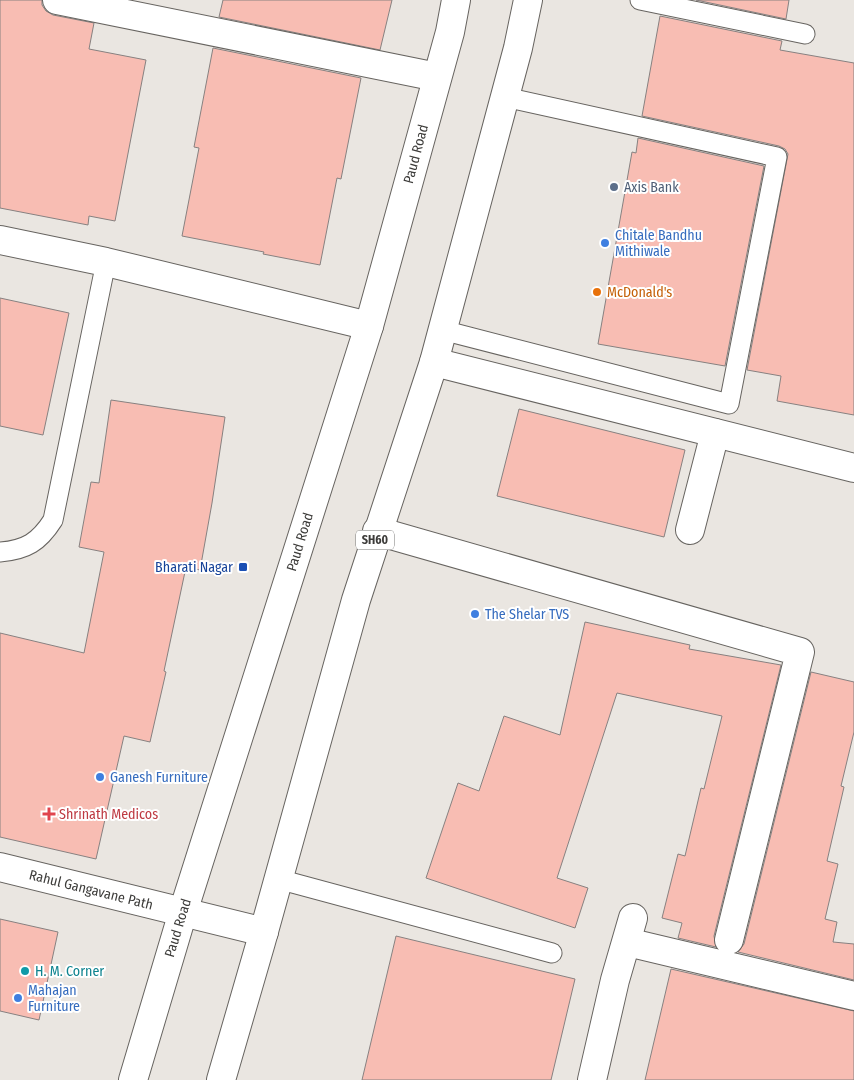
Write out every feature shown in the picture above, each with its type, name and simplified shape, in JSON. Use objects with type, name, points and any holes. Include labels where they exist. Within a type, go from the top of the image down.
[{"type":"street","points":[[56,0],[437,77]]},
{"type":"street","name":"Paud Road","points":[[133,1080],[183,912],[369,326],[450,32],[456,0]]},
{"type":"street","name":"SH60","points":[[221,1080],[356,600],[434,362],[518,48],[528,0]]},
{"type":"street","points":[[0,240],[106,262],[369,326]]},
{"type":"street","points":[[434,362],[854,468]]},
{"type":"street","points":[[690,530],[715,433]]},
{"type":"street","points":[[378,531],[800,652],[729,940]]},
{"type":"street","name":"Rahul Gangavane Path","points":[[0,867],[264,932]]},
{"type":"street","points":[[592,1080],[615,980],[630,930],[854,996]]},
{"type":"lane","points":[[640,0],[805,34]]},
{"type":"lane","points":[[442,330],[729,404],[777,157],[505,96]]},
{"type":"lane","points":[[0,552],[15,551],[31,544],[44,535],[53,520],[106,262]]},
{"type":"lane","points":[[278,879],[552,953]]},
{"type":"building","points":[[0,0],[42,0],[42,5],[46,11],[53,15],[94,23],[89,49],[146,60],[115,221],[89,216],[88,225],[0,208]]},
{"type":"building","points":[[223,0],[392,0],[380,50],[219,17]]},
{"type":"building","points":[[696,0],[789,0],[786,19]]},
{"type":"building","points":[[660,16],[782,41],[780,50],[854,63],[854,415],[777,401],[781,376],[747,370],[788,154],[785,149],[779,146],[642,116]]},
{"type":"building","points":[[213,48],[361,78],[341,179],[337,178],[320,265],[182,236],[199,148],[194,147]]},
{"type":"building","points":[[638,138],[764,166],[725,366],[598,344],[632,152],[636,153]]},
{"type":"building","points":[[0,298],[69,313],[43,435],[0,426]]},
{"type":"building","points":[[111,400],[225,417],[200,570],[186,567],[164,671],[166,672],[150,742],[124,736],[96,859],[0,837],[0,633],[84,653],[104,552],[79,547],[91,482],[99,483]]},
{"type":"building","points":[[519,409],[685,450],[664,537],[497,496]]},
{"type":"building","points":[[585,622],[690,645],[689,649],[781,665],[714,936],[716,947],[678,938],[682,923],[662,918],[678,854],[685,856],[701,788],[704,789],[722,716],[617,693],[557,878],[588,888],[575,928],[426,878],[458,783],[479,791],[504,716],[560,735]]},
{"type":"building","points":[[811,672],[854,682],[854,732],[841,786],[844,787],[827,861],[838,864],[825,919],[837,922],[833,942],[854,944],[854,980],[738,952],[744,944]]},
{"type":"building","name":"H. M. Corner","points":[[0,919],[58,932],[39,1020],[0,1011]]},
{"type":"building","points":[[396,936],[575,979],[551,1080],[362,1080]]},
{"type":"building","points":[[671,969],[854,1011],[854,1080],[645,1080]]},
{"type":"place","name":"Axis Bank","points":[[614,187]]},
{"type":"place","name":"Chitale Bandhu Mithiwale","points":[[605,243]]},
{"type":"place","name":"McDonald's","points":[[597,292]]},
{"type":"place","name":"Bharati Nagar","points":[[243,567]]},
{"type":"place","name":"The Shelar TVS","points":[[475,614]]},
{"type":"place","name":"Ganesh Furniture","points":[[100,777]]},
{"type":"place","name":"Shrinath Medicos","points":[[49,814]]},
{"type":"place","name":"H. M. Corner","points":[[25,971]]},
{"type":"place","name":"Mahajan Furniture","points":[[18,998]]}]
